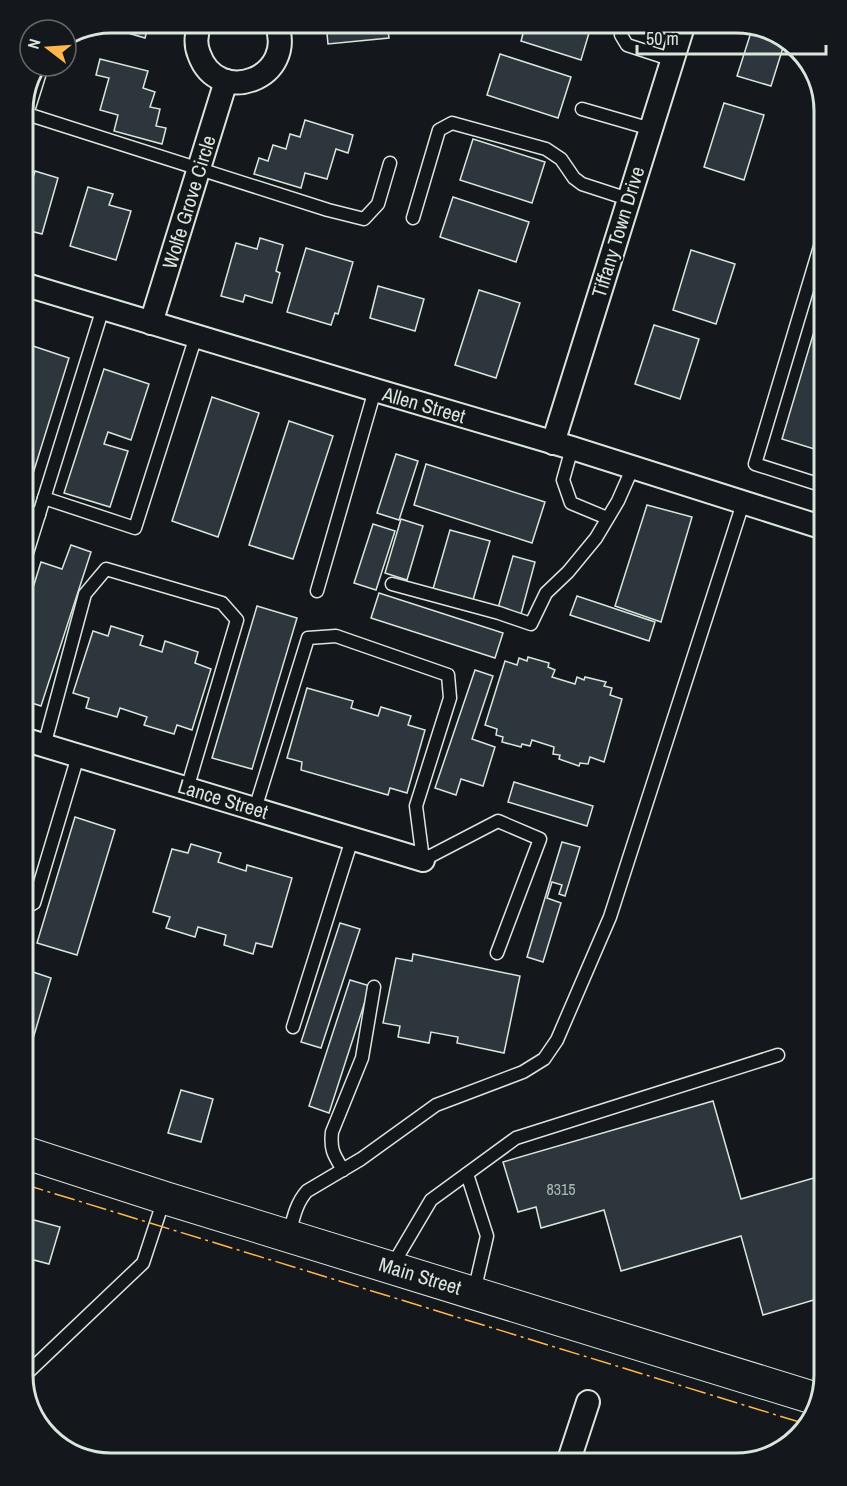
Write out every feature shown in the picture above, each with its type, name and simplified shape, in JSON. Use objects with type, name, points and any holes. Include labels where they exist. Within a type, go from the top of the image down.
[{"type":"street","points":[[198,33],[197,47],[204,64],[218,77],[235,83],[252,81],[260,77],[272,65],[279,50],[278,33]]},
{"type":"street","name":"Tiffany Town Drive","points":[[562,445],[628,199],[681,33]]},
{"type":"street","name":"Wolfe Grove Circle","points":[[151,323],[226,81]]},
{"type":"street","name":"Allen Street","points":[[33,287],[562,445],[814,525]]},
{"type":"street","name":"Lance Street","points":[[33,742],[423,860]]},
{"type":"street","name":"Main Street","points":[[33,1156],[810,1398]]},
{"type":"street","points":[[571,1453],[588,1402]]},
{"type":"lane","points":[[622,33],[627,45],[673,60]]},
{"type":"lane","points":[[582,109],[651,129]]},
{"type":"lane","points":[[33,116],[328,210],[364,219],[378,204],[390,163]]},
{"type":"lane","points":[[413,218],[439,130],[452,123],[546,149],[561,159],[574,178],[582,184],[628,199]]},
{"type":"lane","points":[[814,269],[755,464],[814,483]]},
{"type":"lane","points":[[33,534],[103,308]]},
{"type":"lane","points":[[44,498],[135,528],[196,336]]},
{"type":"lane","points":[[317,591],[375,390]]},
{"type":"lane","points":[[562,445],[563,480],[571,503],[607,518]]},
{"type":"lane","points":[[393,584],[531,624],[546,592],[568,572],[596,538],[618,501],[633,467]]},
{"type":"lane","points":[[288,1236],[297,1206],[308,1191],[361,1159],[436,1105],[523,1072],[543,1059],[558,1040],[610,917],[743,503]]},
{"type":"lane","points":[[33,512],[39,514]]},
{"type":"lane","points":[[33,742],[85,594],[106,569],[222,603],[237,620],[187,789]]},
{"type":"lane","points":[[255,809],[308,638],[336,636],[448,675],[450,698],[416,806],[423,860],[498,821],[540,839],[497,953]]},
{"type":"lane","points":[[33,904],[78,756]]},
{"type":"lane","points":[[293,1027],[352,838]]},
{"type":"lane","points":[[343,1170],[333,1154],[332,1132],[362,1058],[374,987]]},
{"type":"lane","points":[[391,1267],[431,1200],[516,1138],[778,1055]]},
{"type":"lane","points":[[467,1174],[487,1236],[474,1293]]},
{"type":"lane","points":[[33,1368],[143,1263],[165,1198]]},
{"type":"building","points":[[128,33],[146,33],[145,38]]},
{"type":"building","points":[[327,33],[388,33],[389,38],[328,44]]},
{"type":"building","points":[[523,33],[589,33],[581,60],[521,41]]},
{"type":"building","points":[[750,35],[761,37],[783,49],[771,86],[737,76]]},
{"type":"building","points":[[500,54],[571,77],[558,118],[487,95]]},
{"type":"building","points":[[100,59],[148,71],[143,88],[155,92],[150,107],[160,109],[156,126],[166,128],[162,144],[114,131],[118,115],[100,110],[109,78],[96,75]]},
{"type":"building","points":[[724,103],[764,115],[744,180],[704,167]]},
{"type":"building","points":[[305,120],[353,135],[348,153],[336,149],[327,179],[305,173],[301,188],[254,174],[259,158],[268,161],[273,145],[286,149],[290,134],[300,137]]},
{"type":"building","points":[[473,139],[545,162],[532,203],[460,180]]},
{"type":"building","points":[[35,171],[58,178],[42,234],[33,232]]},
{"type":"building","points":[[88,187],[113,194],[109,205],[131,211],[116,260],[70,246]]},
{"type":"building","points":[[453,197],[529,222],[516,262],[440,237]]},
{"type":"building","points":[[260,238],[283,245],[276,271],[280,273],[272,303],[245,295],[243,302],[221,296],[236,243],[257,249]]},
{"type":"building","points":[[306,248],[353,262],[338,314],[335,313],[331,325],[287,312]]},
{"type":"building","points":[[691,250],[735,264],[716,324],[673,310]]},
{"type":"building","points":[[378,286],[424,299],[415,331],[370,318]]},
{"type":"building","points":[[479,290],[520,303],[496,378],[455,365]]},
{"type":"building","points":[[654,325],[699,339],[680,399],[635,384]]},
{"type":"building","points":[[814,332],[814,449],[782,439]]},
{"type":"building","points":[[33,346],[69,358],[33,474]]},
{"type":"building","points":[[104,369],[149,384],[131,440],[108,432],[104,444],[128,451],[110,507],[64,493]]},
{"type":"building","points":[[212,397],[259,413],[218,537],[172,521]]},
{"type":"building","points":[[289,421],[333,436],[293,559],[249,545]]},
{"type":"building","points":[[396,454],[418,461],[399,520],[377,513]]},
{"type":"building","points":[[426,464],[545,502],[532,543],[414,505]]},
{"type":"building","points":[[647,505],[692,517],[661,622],[615,606]]},
{"type":"building","points":[[401,519],[423,526],[407,580],[385,573]]},
{"type":"building","points":[[373,524],[395,531],[376,590],[354,583]]},
{"type":"building","points":[[450,530],[490,541],[473,600],[433,589]]},
{"type":"building","points":[[71,545],[91,552],[41,706],[33,703],[33,588],[41,562],[62,569]]},
{"type":"building","points":[[513,556],[535,562],[521,614],[498,608]]},
{"type":"building","points":[[379,593],[503,633],[495,658],[371,618]]},
{"type":"building","points":[[577,596],[655,622],[649,641],[570,615]]},
{"type":"building","points":[[257,606],[297,618],[252,769],[212,758]]},
{"type":"building","points":[[111,626],[143,636],[140,645],[162,652],[165,641],[198,652],[195,663],[211,669],[192,730],[177,725],[174,734],[144,725],[147,717],[120,708],[117,717],[86,708],[89,698],[73,693],[93,631],[108,636]]},
{"type":"building","points":[[528,657],[549,663],[548,667],[555,670],[552,677],[575,684],[577,677],[606,682],[604,686],[612,688],[610,695],[622,699],[604,762],[590,757],[588,764],[580,763],[579,766],[559,759],[560,755],[553,754],[554,747],[532,740],[530,746],[522,744],[521,747],[502,742],[503,737],[496,735],[497,729],[485,725],[505,661],[517,665],[519,658],[527,661]]},
{"type":"building","points":[[475,670],[493,676],[472,739],[495,747],[483,786],[461,779],[456,795],[435,788]]},
{"type":"building","points":[[307,688],[353,701],[351,708],[378,716],[381,707],[411,716],[408,725],[425,730],[407,793],[390,788],[388,795],[301,770],[302,762],[287,758]]},
{"type":"building","points":[[514,782],[593,806],[587,826],[508,802]]},
{"type":"building","points":[[75,817],[115,830],[77,955],[37,943]]},
{"type":"building","points":[[562,842],[580,847],[565,896],[559,894],[562,885],[552,882],[547,898],[561,903],[543,962],[527,957]]},
{"type":"building","points":[[191,844],[221,853],[218,862],[246,871],[247,865],[292,878],[272,947],[256,943],[253,954],[224,945],[226,935],[198,927],[195,937],[166,928],[170,917],[153,912],[172,849],[188,853]]},
{"type":"building","points":[[340,923],[360,929],[321,1048],[301,1042]]},
{"type":"building","points":[[413,954],[520,976],[504,1053],[457,1043],[458,1037],[431,1032],[429,1043],[398,1037],[400,1026],[383,1023],[396,958],[412,961]]},
{"type":"building","points":[[33,972],[51,978],[33,1039]]},
{"type":"building","points":[[350,980],[370,986],[329,1113],[309,1106]]},
{"type":"building","points":[[181,1090],[213,1099],[201,1142],[168,1133]]},
{"type":"building","points":[[713,1101],[741,1199],[814,1178],[814,1300],[763,1315],[741,1236],[621,1271],[604,1210],[541,1228],[536,1207],[518,1212],[503,1162]]},
{"type":"building","points":[[33,1220],[60,1227],[49,1264],[33,1260]]},
{"type":"power","points":[[33,1187],[798,1422]]}]
